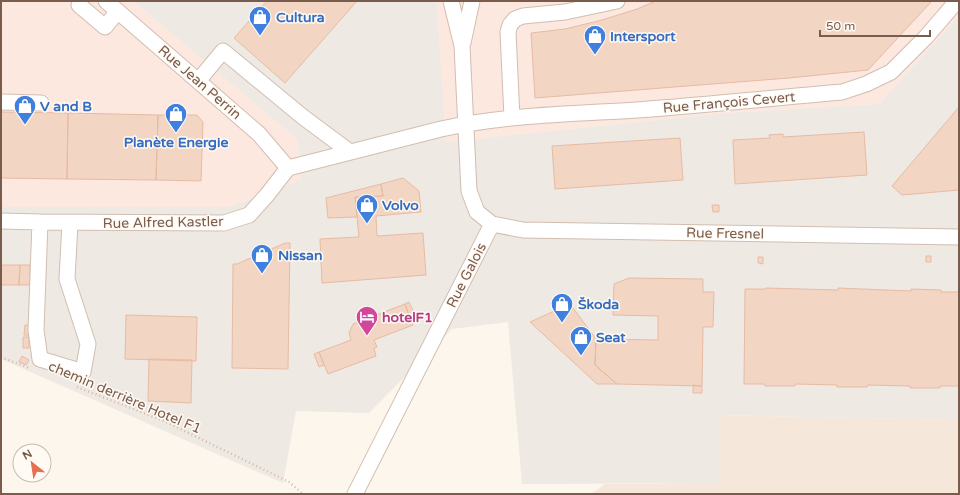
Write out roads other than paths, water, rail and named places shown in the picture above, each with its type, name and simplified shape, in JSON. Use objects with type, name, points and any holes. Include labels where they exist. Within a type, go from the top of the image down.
[{"type":"street","name":"Rue Jean Perrin","points":[[106,1],[259,134],[288,168]]},
{"type":"street","points":[[451,1],[462,46],[469,191],[478,212],[492,224]]},
{"type":"street","points":[[462,46],[472,1]]},
{"type":"street","points":[[512,118],[508,32],[510,24],[515,19],[523,16],[565,12],[617,1]]},
{"type":"street","name":"Rue François Cevert","points":[[466,123],[512,118],[668,108],[842,92],[866,84],[891,72],[926,37],[957,1]]},
{"type":"street","points":[[79,5],[105,27],[118,11]]},
{"type":"street","points":[[198,80],[223,51],[304,117],[350,152]]},
{"type":"street","points":[[1,102],[41,103]]},
{"type":"street","points":[[288,168],[466,123]]},
{"type":"street","name":"Rue Alfred Kastler","points":[[1,220],[40,222],[224,223],[249,215],[288,168]]},
{"type":"street","points":[[40,222],[36,330],[40,359],[84,372],[88,344],[67,279],[70,222]]},
{"type":"street","name":"Rue Fresnel","points":[[492,224],[523,230],[959,237]]},
{"type":"street","name":"Rue Galois","points":[[356,494],[492,224]]},
{"type":"place","name":"Cultura","points":[[260,36]]},
{"type":"place","name":"Intersport","points":[[595,56]]},
{"type":"place","name":"V and B","points":[[25,126]]},
{"type":"place","name":"Planète Energie","points":[[176,134]]},
{"type":"place","name":"Volvo","points":[[367,224]]},
{"type":"place","name":"Nissan","points":[[262,274]]},
{"type":"place","name":"Škoda","points":[[562,324]]},
{"type":"place","name":"hotelF1","points":[[367,336]]},
{"type":"place","name":"Seat","points":[[581,356]]}]
